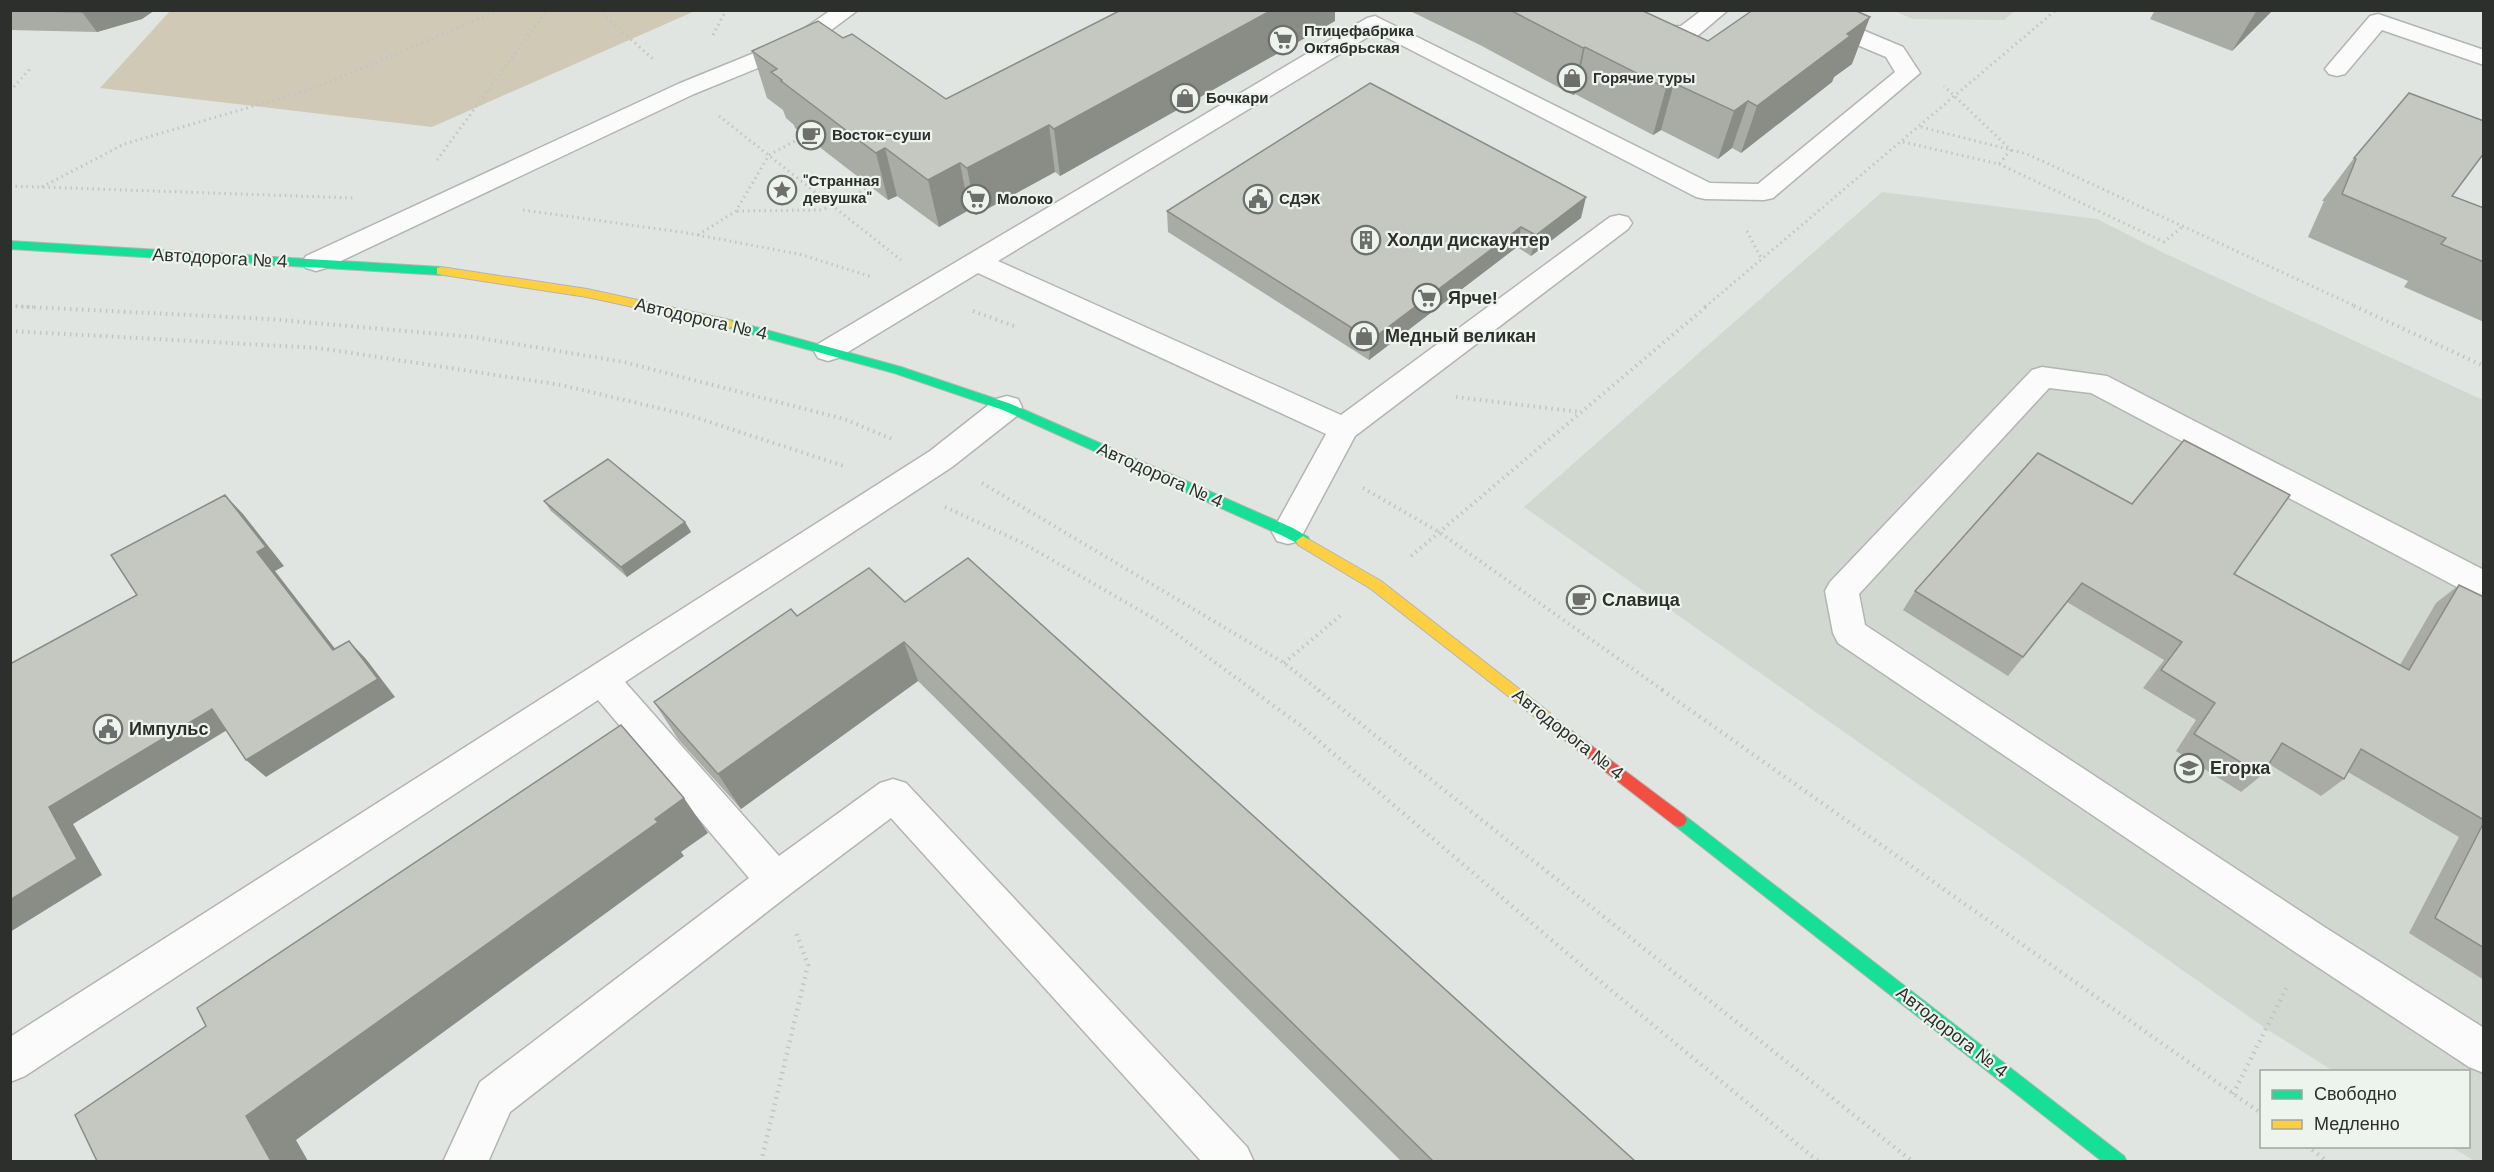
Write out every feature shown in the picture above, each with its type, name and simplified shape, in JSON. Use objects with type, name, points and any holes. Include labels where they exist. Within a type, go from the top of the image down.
[{"type":"main road","name":"Автодорога № 4","points":[[10,245],[435,270],[587,293],[739,326],[897,370],[1007,407],[1288,532],[1376,585],[2118,1161]]},
{"type":"lane","points":[[316,262],[686,89],[799,43],[846,10]]},
{"type":"lane","points":[[1597,10],[1648,34],[1688,33],[1717,10]]},
{"type":"lane","points":[[828,351],[1371,17],[1705,190],[1764,192],[1908,73],[1895,52],[1794,10]]},
{"type":"lane","points":[[2337,69],[2378,21],[2484,58]]},
{"type":"lane","points":[[799,43],[832,46]]},
{"type":"lane","points":[[1288,532],[1344,429],[1619,223]]},
{"type":"lane","points":[[976,262],[1344,429]]},
{"type":"lane","points":[[2484,586],[2097,383],[2042,377],[1842,591],[1850,633],[2312,941],[2484,1052]]},
{"type":"lane","points":[[10,1061],[941,459],[1007,407]]},
{"type":"lane","points":[[601,679],[776,881]]},
{"type":"lane","points":[[465,1161],[495,1097],[776,881],[893,795],[1232,1161]]},
{"type":"path","points":[[42,187],[124,144],[312,89],[500,10]]},
{"type":"path","points":[[436,162],[547,10]]},
{"type":"path","points":[[598,10],[686,89],[914,271],[923,292]]},
{"type":"path","points":[[1284,663],[2056,10]]},
{"type":"path","points":[[10,92],[30,69]]},
{"type":"path","points":[[1908,73],[1940,82],[2011,150]]},
{"type":"path","points":[[1920,127],[2026,154],[2484,366]]},
{"type":"path","points":[[697,235],[736,211],[769,156],[799,139]]},
{"type":"path","points":[[1902,142],[1999,164],[2164,242],[2182,227]]},
{"type":"path","points":[[1999,164],[2011,150]]},
{"type":"path","points":[[736,211],[822,210],[866,189]]},
{"type":"path","points":[[10,306],[269,319],[474,337],[624,362],[844,418],[941,459],[1284,663],[1913,1161]]},
{"type":"path","points":[[10,331],[319,348],[561,385],[688,415],[832,461],[898,486],[1022,542],[1160,622],[1300,725],[1595,977],[1819,1161]]},
{"type":"path","points":[[1397,390],[1581,412]]},
{"type":"path","points":[[761,1161],[808,965],[776,881]]},
{"type":"path","points":[[2233,1094],[2265,1028],[2312,941]]},
{"type":"path","points":[[2310,1148],[2328,1161]]},
{"type":"shaded area","points":[[170,11],[695,11],[432,127],[100,88]]},
{"type":"shaded area","points":[[1894,11],[2015,11],[2004,20],[1913,19]]},
{"type":"shaded area","name":"Егорка","points":[[1882,192],[2097,219],[2166,254],[2483,400],[2483,1161],[2475,1161],[2453,1148],[2470,1148],[2470,1070],[2331,1070],[2265,1028],[1524,507]]},
{"type":"building","points":[[10,10],[87,10],[82,12]]},
{"type":"building","points":[[1121,10],[1272,10],[1054,129],[1049,125],[967,168],[960,163],[928,180],[885,148],[876,153],[781,81],[771,72],[777,69],[752,51],[818,21],[843,38],[852,34],[946,99]]},
{"type":"building","points":[[1510,10],[1641,10],[1708,41],[1753,10],[1854,10],[1870,17],[1847,34],[1850,36],[1757,106],[1748,101],[1734,111],[1674,83],[1666,88]]},
{"type":"building","name":"Холди дискаунтер","points":[[1370,83],[1586,197],[1536,235],[1521,227],[1371,340],[1167,211]]},
{"type":"building","points":[[2409,93],[2484,121],[2484,153],[2452,196],[2484,208],[2484,262],[2441,244],[2446,238],[2342,194],[2356,159],[2354,158]]},
{"type":"building","points":[[2184,440],[2290,495],[2234,574],[2409,670],[2459,585],[2484,597],[2484,820],[2361,749],[2344,779],[2282,743],[2262,775],[2194,734],[2215,703],[2161,670],[2182,642],[2082,583],[2023,657],[1915,591],[2038,453],[2132,504]]},
{"type":"building","points":[[608,459],[685,522],[621,567],[544,501]]},
{"type":"building","name":"Импульс","points":[[225,495],[266,547],[257,552],[333,650],[349,641],[378,679],[246,760],[212,709],[49,807],[77,859],[10,900],[10,664],[137,595],[111,555]]},
{"type":"building","points":[[968,558],[1635,1161],[1433,1161],[904,642],[718,774],[654,702],[791,609],[797,616],[869,568],[905,602]]},
{"type":"building","points":[[621,725],[684,798],[655,819],[658,822],[246,1116],[271,1161],[97,1161],[75,1115],[206,1026],[197,1008]]},
{"type":"building","points":[[2484,822],[2484,948],[2435,918]]},
{"type":"traffic: fast","points":[[10,245],[441,271]]},
{"type":"traffic: fast","points":[[730,324],[897,370],[1007,407],[1288,532],[1303,541]]},
{"type":"traffic: fast","points":[[1679,820],[2118,1162]]},
{"type":"traffic: slow","points":[[441,271],[587,293],[730,324]]},
{"type":"traffic: slow","points":[[1303,541],[1376,585],[1545,717]]},
{"type":"traffic: jam","points":[[1545,717],[1679,820]]},
{"type":"place","name":"Птицефабрика Октябрьская","points":[[1283,40]]},
{"type":"place","name":"Горячие туры","points":[[1572,78]]},
{"type":"place","name":"Бочкари","points":[[1185,98]]},
{"type":"place","name":"Восток-суши","points":[[811,135]]},
{"type":"place","name":"\"Странная девушка\"","points":[[782,190]]},
{"type":"place","name":"Молоко","points":[[976,199]]},
{"type":"place","name":"СДЭК","points":[[1258,199]]},
{"type":"place","name":"Холди дискаунтер","points":[[1366,240]]},
{"type":"place","name":"Ярче!","points":[[1427,298]]},
{"type":"place","name":"Медный великан","points":[[1364,336]]},
{"type":"place","name":"Славица","points":[[1581,600]]},
{"type":"place","name":"Импульс","points":[[108,729]]},
{"type":"place","name":"Егорка","points":[[2189,768]]}]
